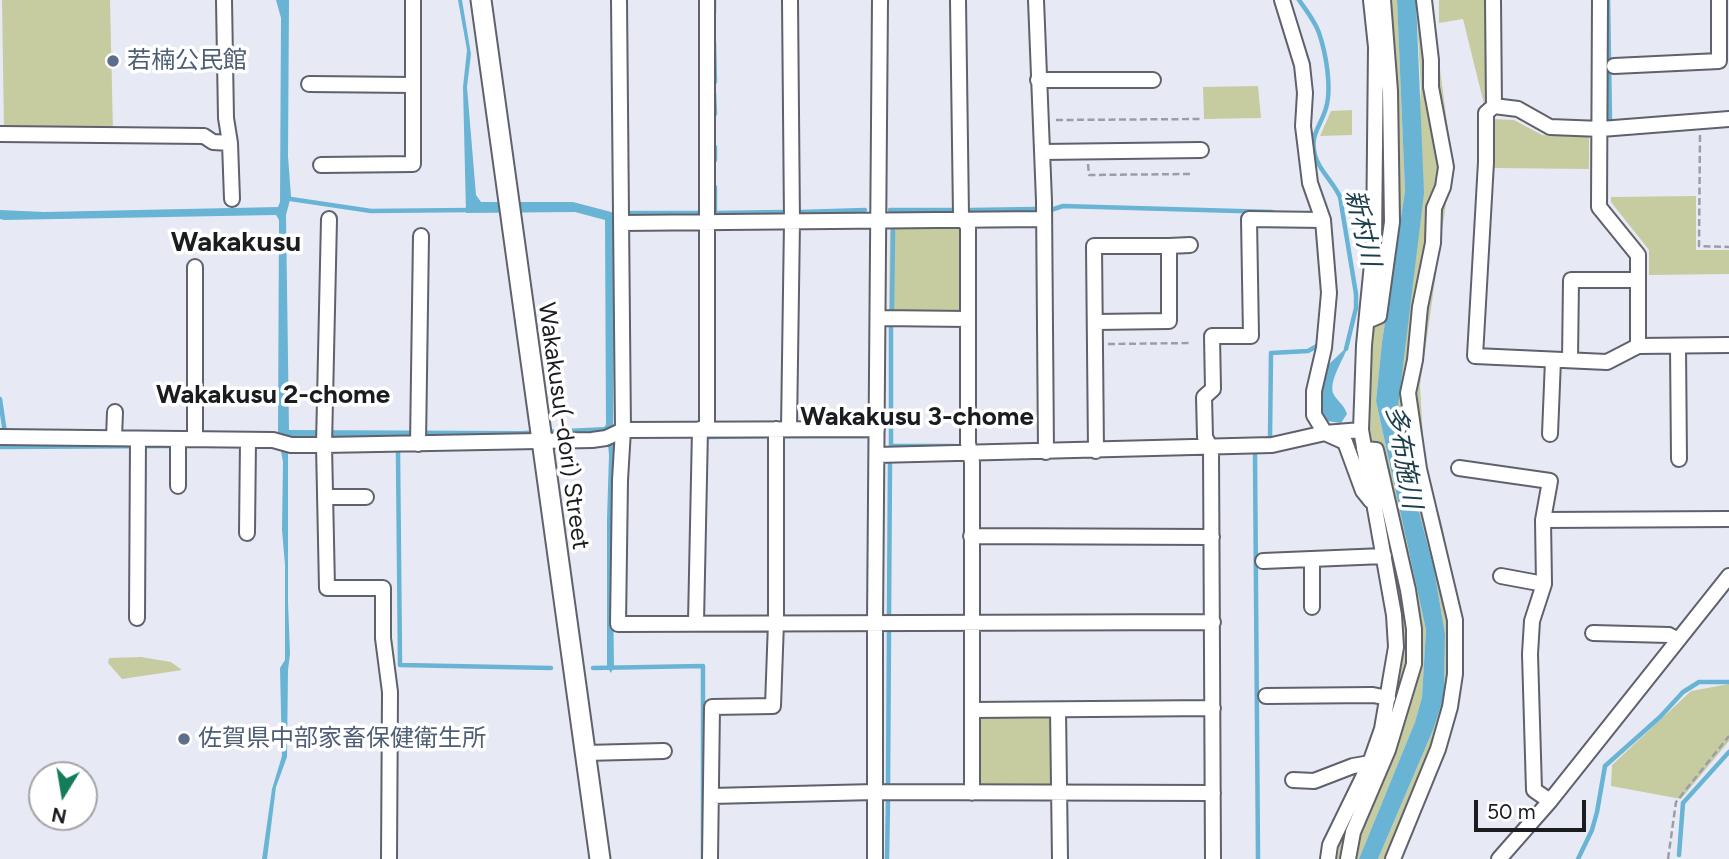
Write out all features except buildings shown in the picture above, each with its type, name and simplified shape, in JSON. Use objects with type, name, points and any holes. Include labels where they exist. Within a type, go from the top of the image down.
[{"type":"street","points":[[224,0],[226,118],[230,143],[232,199]]},
{"type":"street","points":[[321,165],[413,164],[413,0]]},
{"type":"street","name":"Wakakusu(-dori) Street","points":[[481,0],[539,434],[600,859]]},
{"type":"street","points":[[619,0],[621,222],[615,435],[620,480],[618,624],[1213,622]]},
{"type":"street","points":[[696,622],[704,429],[707,0]]},
{"type":"street","points":[[710,859],[712,707],[773,706],[792,222],[790,0]]},
{"type":"street","points":[[875,859],[880,0]]},
{"type":"street","points":[[958,0],[961,215],[968,227],[968,443],[973,622],[972,793]]},
{"type":"street","points":[[1036,0],[1042,152],[1046,452]]},
{"type":"street","points":[[1282,0],[1302,65],[1304,126],[1310,183],[1323,220],[1329,293],[1324,348],[1314,391],[1314,415],[1325,433],[1345,442],[1363,491],[1374,505]]},
{"type":"street","points":[[1328,859],[1330,845],[1370,764],[1382,729],[1396,647],[1394,615],[1361,430],[1374,244],[1376,47],[1371,0]]},
{"type":"street","points":[[1367,321],[1379,316],[1392,222],[1390,91],[1383,0]]},
{"type":"street","points":[[1393,859],[1434,761],[1450,707],[1455,674],[1458,611],[1426,481],[1418,429],[1408,393],[1421,362],[1446,167],[1446,134],[1431,87],[1431,60],[1424,0]]},
{"type":"street","points":[[1493,0],[1494,106]]},
{"type":"street","points":[[1600,0],[1599,206],[1638,255],[1638,345]]},
{"type":"street","points":[[1614,66],[1719,61],[1719,0]]},
{"type":"street","points":[[1038,80],[1153,80]]},
{"type":"street","points":[[309,84],[413,85]]},
{"type":"street","points":[[1729,119],[1601,129],[1550,127],[1518,109],[1494,106],[1486,113],[1486,162],[1475,356],[1607,362],[1638,345],[1729,345]]},
{"type":"street","points":[[0,134],[204,136],[213,142],[230,143]]},
{"type":"street","points":[[1042,152],[1201,150]]},
{"type":"street","points":[[1375,150],[1392,150]]},
{"type":"street","points":[[329,219],[324,445],[327,588],[383,588],[383,638],[390,692],[389,859]]},
{"type":"street","points":[[621,222],[1043,219]]},
{"type":"street","points":[[1213,859],[1211,448],[1205,437],[1204,397],[1213,389],[1212,336],[1251,336],[1249,219],[1323,220]]},
{"type":"street","points":[[418,444],[421,236]]},
{"type":"street","points":[[1096,451],[1094,246],[1190,245]]},
{"type":"street","points":[[1095,322],[1169,321],[1169,246]]},
{"type":"street","points":[[195,267],[195,439]]},
{"type":"street","points":[[1570,360],[1571,280],[1638,280]]},
{"type":"street","points":[[879,318],[968,319]]},
{"type":"street","points":[[1678,346],[1679,459]]},
{"type":"street","points":[[1550,434],[1553,360]]},
{"type":"street","points":[[114,438],[115,412]]},
{"type":"street","points":[[0,437],[114,438],[137,445],[178,445],[195,439],[248,446],[273,440],[291,445],[418,444],[539,434],[615,435],[704,429],[877,429]]},
{"type":"street","points":[[877,455],[1272,446],[1325,433],[1361,430]]},
{"type":"street","points":[[137,445],[137,618]]},
{"type":"street","points":[[178,445],[178,486]]},
{"type":"street","points":[[247,533],[248,446]]},
{"type":"street","points":[[1348,859],[1353,832],[1388,750],[1414,664],[1414,629],[1408,590],[1376,450],[1364,449]]},
{"type":"street","points":[[1459,468],[1550,481],[1543,520],[1544,584],[1532,621],[1530,654],[1534,790],[1550,801]]},
{"type":"street","points":[[325,497],[366,497]]},
{"type":"street","points":[[1543,520],[1729,519]]},
{"type":"street","points":[[971,536],[1212,537]]},
{"type":"street","points":[[1263,561],[1384,556]]},
{"type":"street","points":[[1312,559],[1312,607]]},
{"type":"street","points":[[1501,576],[1544,584]]},
{"type":"street","points":[[1499,859],[1550,801],[1729,576]]},
{"type":"street","points":[[1593,633],[1669,635],[1678,640]]},
{"type":"street","points":[[1394,662],[1414,664]]},
{"type":"street","points":[[1266,696],[1373,695],[1403,706]]},
{"type":"street","points":[[972,710],[1213,708]]},
{"type":"street","points":[[1058,710],[1060,859]]},
{"type":"street","points":[[585,753],[664,751]]},
{"type":"street","points":[[1293,780],[1314,781],[1353,766],[1370,764]]},
{"type":"street","points":[[710,796],[875,792],[1213,793]]},
{"type":"path","points":[[1053,129],[1053,120],[1200,119]]},
{"type":"path","points":[[1699,122],[1699,246],[1729,247]]},
{"type":"path","points":[[1088,152],[1088,174],[1190,174]]},
{"type":"path","points":[[1095,344],[1192,343]]},
{"type":"path","points":[[1668,859],[1676,802],[1729,736]]},
{"type":"green space","points":[[2,0],[110,0],[113,132],[4,130]]},
{"type":"green space","points":[[1378,0],[1397,0],[1405,191],[1382,342],[1376,401],[1426,630],[1422,697],[1415,722],[1359,859],[1337,859],[1341,837],[1385,746],[1404,637],[1368,439],[1372,336],[1383,236],[1383,44]]},
{"type":"green space","points":[[1416,0],[1431,0],[1452,161],[1420,386],[1425,471],[1441,521],[1461,619],[1447,740],[1402,859],[1378,859],[1433,730],[1444,697],[1445,634],[1434,569],[1407,466],[1398,407],[1421,89]]},
{"type":"green space","points":[[1439,0],[1489,0],[1491,98],[1484,104],[1463,19],[1439,23]]},
{"type":"green space","points":[[1258,86],[1261,118],[1204,119],[1203,87]]},
{"type":"green space","points":[[1352,110],[1352,135],[1320,136],[1331,111]]},
{"type":"green space","points":[[1493,119],[1514,120],[1542,135],[1589,137],[1589,169],[1493,168]]},
{"type":"green space","points":[[1696,196],[1696,250],[1729,250],[1729,274],[1649,275],[1649,250],[1611,202],[1611,197]]},
{"type":"green space","points":[[957,225],[963,231],[965,308],[958,314],[889,313],[890,227]]},
{"type":"green space","points":[[141,657],[171,662],[182,670],[122,679],[108,663],[109,658]]},
{"type":"green space","points":[[1729,684],[1729,741],[1681,799],[1611,786],[1612,765],[1691,691]]},
{"type":"green space","points":[[978,714],[1054,714],[1054,789],[978,789]]},
{"type":"water","points":[[276,0],[289,0],[288,156],[291,196],[286,215],[289,430],[520,431],[606,425],[605,220],[575,212],[466,213],[463,87],[467,50],[458,0],[462,0],[471,54],[467,87],[476,195],[481,202],[573,202],[615,213],[613,429],[617,441],[612,514],[614,666],[611,673],[607,667],[607,433],[288,450],[290,654],[287,757],[276,787],[267,859],[262,859],[272,789],[282,756],[280,668],[285,660],[283,462],[278,435],[279,220],[276,215],[4,220],[0,219],[0,210],[44,212],[278,207],[281,18]]},
{"type":"water","name":"多布施川","points":[[1397,0],[1416,0],[1424,193],[1398,407],[1407,466],[1434,569],[1445,634],[1444,697],[1433,730],[1378,859],[1359,859],[1415,722],[1422,697],[1426,630],[1376,401],[1382,342],[1405,191]]},
{"type":"water","points":[[1348,346],[1334,378],[1332,390],[1347,414],[1341,423],[1327,421],[1320,413],[1321,386],[1326,367]]},
{"type":"waterway","points":[[714,0],[714,13]]},
{"type":"waterway","name":"新村川","points":[[1299,0],[1317,29],[1327,70],[1328,100],[1313,144],[1318,163],[1340,197],[1356,294],[1356,308],[1346,349]]},
{"type":"waterway","points":[[1608,0],[1610,120]]},
{"type":"waterway","points":[[714,42],[715,82]]},
{"type":"waterway","points":[[714,93],[715,114]]},
{"type":"waterway","points":[[715,147],[715,160]]},
{"type":"waterway","points":[[715,187],[715,213],[782,212]]},
{"type":"waterway","points":[[284,198],[371,211],[470,210]]},
{"type":"waterway","points":[[1051,210],[1063,206],[1272,212]]},
{"type":"waterway","points":[[971,210],[1035,209]]},
{"type":"waterway","points":[[801,212],[865,210]]},
{"type":"waterway","points":[[890,210],[954,210]]},
{"type":"waterway","points":[[631,213],[699,213]]},
{"type":"waterway","points":[[892,310],[893,231]]},
{"type":"waterway","points":[[891,325],[891,446],[953,446]]},
{"type":"waterway","points":[[1265,439],[1270,438],[1271,353],[1308,351],[1317,346]]},
{"type":"waterway","points":[[0,399],[5,433]]},
{"type":"waterway","points":[[707,437],[770,436]]},
{"type":"waterway","points":[[783,436],[866,436]]},
{"type":"waterway","points":[[0,447],[174,446]]},
{"type":"waterway","points":[[398,453],[400,665],[551,668]]},
{"type":"waterway","points":[[1255,454],[1258,859]]},
{"type":"waterway","points":[[889,615],[890,461]]},
{"type":"waterway","points":[[888,786],[889,631]]},
{"type":"waterway","points":[[593,668],[703,666],[703,859]]},
{"type":"waterway","points":[[1578,859],[1592,830],[1605,766],[1660,717],[1683,692],[1699,682],[1729,682]]},
{"type":"waterway","points":[[1679,855],[1683,803],[1729,752]]},
{"type":"waterway","points":[[887,859],[888,800]]},
{"type":"place","name":"若楠公民館","points":[[113,61]]},
{"type":"place","name":"佐賀県中部家畜保健衛生所","points":[[184,739]]},
{"type":"district","name":"Wakakusu","points":[[236,243]]},
{"type":"district","name":"Wakakusu 2-chome","points":[[273,395]]},
{"type":"district","name":"Wakakusu 3-chome","points":[[917,417]]}]
